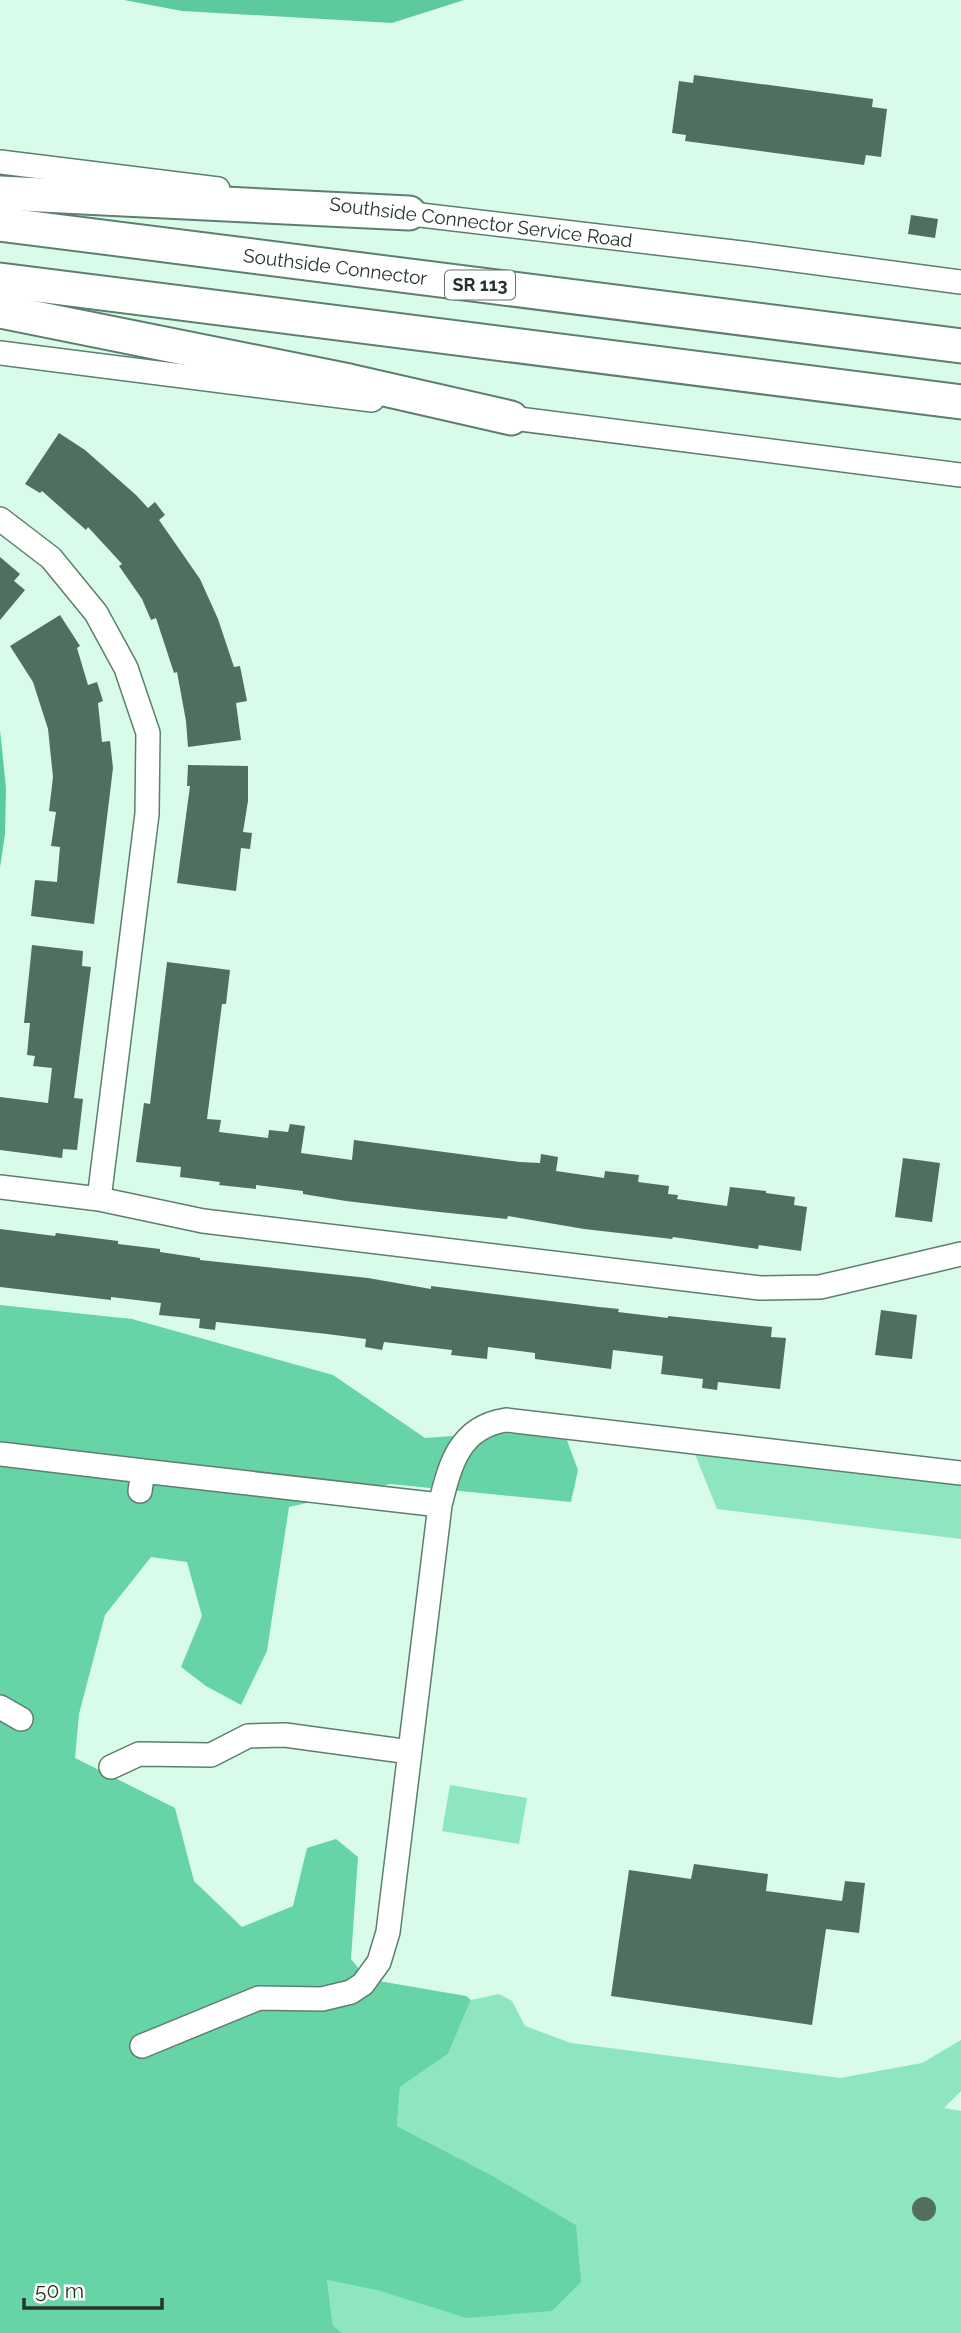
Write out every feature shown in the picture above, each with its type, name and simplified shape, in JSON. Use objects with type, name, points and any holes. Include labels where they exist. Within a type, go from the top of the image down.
[{"type":"highway","points":[[0,193],[409,214]]},
{"type":"highway","name":"Southside Connector","points":[[0,224],[961,346]]},
{"type":"highway","points":[[0,280],[961,402]]},
{"type":"highway","points":[[0,311],[349,381],[511,418]]},
{"type":"street","name":"Southside Connector Service Road","points":[[0,162],[961,282]]},
{"type":"street","points":[[0,353],[961,475]]},
{"type":"street","points":[[0,519],[51,558],[96,613],[126,668],[148,733],[147,814],[99,1199]]},
{"type":"street","points":[[0,1186],[99,1199],[202,1221],[760,1288],[820,1287],[961,1254]]},
{"type":"street","points":[[142,2046],[259,1998],[322,2000],[351,1992],[363,1984],[379,1962],[388,1932],[440,1505],[450,1467],[464,1441],[488,1422],[506,1420],[961,1474]]},
{"type":"street","points":[[0,1454],[142,1481],[440,1505]]},
{"type":"street","points":[[0,1707],[21,1718]]},
{"type":"street","points":[[111,1767],[139,1754],[211,1755],[248,1736],[285,1735],[410,1752]]},
{"type":"shaded area","points":[[124,0],[464,0],[392,23],[182,11]]},
{"type":"shaded area","points":[[0,730],[6,788],[5,834],[0,868]]},
{"type":"shaded area","points":[[0,1305],[132,1319],[333,1375],[425,1438],[493,1433],[565,1435],[578,1470],[571,1502],[390,1484],[289,1507],[267,1651],[241,1705],[206,1686],[181,1667],[202,1616],[187,1562],[151,1557],[105,1615],[79,1714],[75,1758],[175,1808],[194,1881],[242,1927],[293,1906],[307,1848],[336,1839],[358,1857],[351,1959],[367,1979],[466,1996],[471,2000],[448,2054],[400,2087],[397,2126],[493,2176],[576,2225],[581,2282],[552,2311],[467,2318],[380,2291],[327,2280],[333,2326],[343,2333],[0,2333]]},
{"type":"shaded area","points":[[691,1444],[961,1463],[961,1539],[717,1509]]},
{"type":"shaded area","points":[[450,1785],[527,1798],[519,1844],[442,1831]]},
{"type":"shaded area","points":[[499,1994],[512,2001],[525,2026],[571,2043],[840,2078],[922,2063],[961,2040],[961,2091],[944,2108],[961,2111],[961,2333],[343,2333],[333,2326],[327,2280],[380,2291],[576,2225],[493,2176],[397,2126],[400,2087],[448,2054],[471,2000]]},
{"type":"building","points":[[694,75],[873,99],[872,107],[887,109],[881,157],[866,155],[864,165],[685,141],[686,135],[672,133],[679,81],[693,83]]},
{"type":"building","points":[[911,215],[938,219],[935,238],[908,234]]},
{"type":"building","points":[[59,433],[85,450],[148,508],[155,502],[165,515],[159,520],[200,579],[218,619],[234,667],[240,666],[247,701],[236,703],[241,740],[188,747],[177,672],[174,673],[156,618],[151,620],[142,599],[119,566],[122,564],[88,527],[86,530],[42,491],[40,493],[25,484]]},
{"type":"building","points":[[0,557],[20,574],[14,581],[25,590],[0,620]]},
{"type":"building","points":[[60,615],[80,646],[77,648],[88,685],[97,682],[103,701],[98,703],[102,742],[110,741],[113,768],[94,924],[31,916],[35,880],[57,882],[60,847],[51,846],[56,812],[49,811],[53,777],[48,729],[33,682],[10,646]]},
{"type":"building","points":[[188,765],[248,766],[248,801],[243,832],[252,833],[250,849],[241,848],[236,891],[177,883],[190,786],[187,786]]},
{"type":"building","points":[[32,945],[83,951],[82,966],[91,967],[74,1098],[83,1099],[77,1150],[63,1149],[62,1158],[0,1150],[0,1097],[48,1103],[52,1068],[33,1066],[35,1056],[27,1055],[30,1023],[24,1023]]},
{"type":"building","points":[[167,962],[230,970],[226,1004],[222,1004],[207,1119],[221,1120],[219,1132],[268,1138],[269,1130],[288,1132],[290,1124],[305,1126],[301,1153],[352,1160],[354,1140],[520,1162],[540,1163],[541,1154],[558,1157],[556,1171],[604,1178],[605,1171],[639,1175],[638,1182],[669,1186],[668,1194],[678,1195],[677,1199],[727,1206],[730,1187],[766,1191],[795,1197],[794,1205],[807,1207],[801,1251],[759,1245],[758,1249],[673,1237],[584,1229],[508,1216],[507,1219],[346,1201],[303,1194],[303,1191],[256,1185],[256,1189],[219,1185],[220,1182],[180,1177],[181,1167],[136,1162],[144,1103],[150,1104]]},
{"type":"building","points":[[903,1158],[940,1163],[932,1222],[895,1217]]},
{"type":"building","points":[[0,1229],[118,1241],[118,1244],[160,1249],[160,1252],[200,1260],[619,1309],[618,1312],[668,1318],[772,1327],[771,1337],[786,1338],[780,1389],[718,1382],[717,1390],[702,1388],[703,1379],[661,1374],[663,1356],[613,1350],[611,1369],[535,1359],[535,1353],[488,1347],[487,1359],[451,1355],[452,1350],[384,1342],[382,1350],[365,1347],[366,1339],[216,1322],[215,1330],[199,1328],[200,1319],[159,1315],[161,1303],[0,1287]]},
{"type":"building","points":[[881,1310],[917,1315],[912,1359],[875,1355]]},
{"type":"building","points":[[694,1864],[768,1874],[766,1891],[842,1901],[845,1881],[865,1883],[859,1933],[826,1929],[812,2025],[611,1996],[629,1870],[691,1879]]},
{"type":"building","points":[[919,2197],[929,2197],[936,2204],[936,2214],[929,2221],[919,2221],[912,2214],[912,2204]]}]
